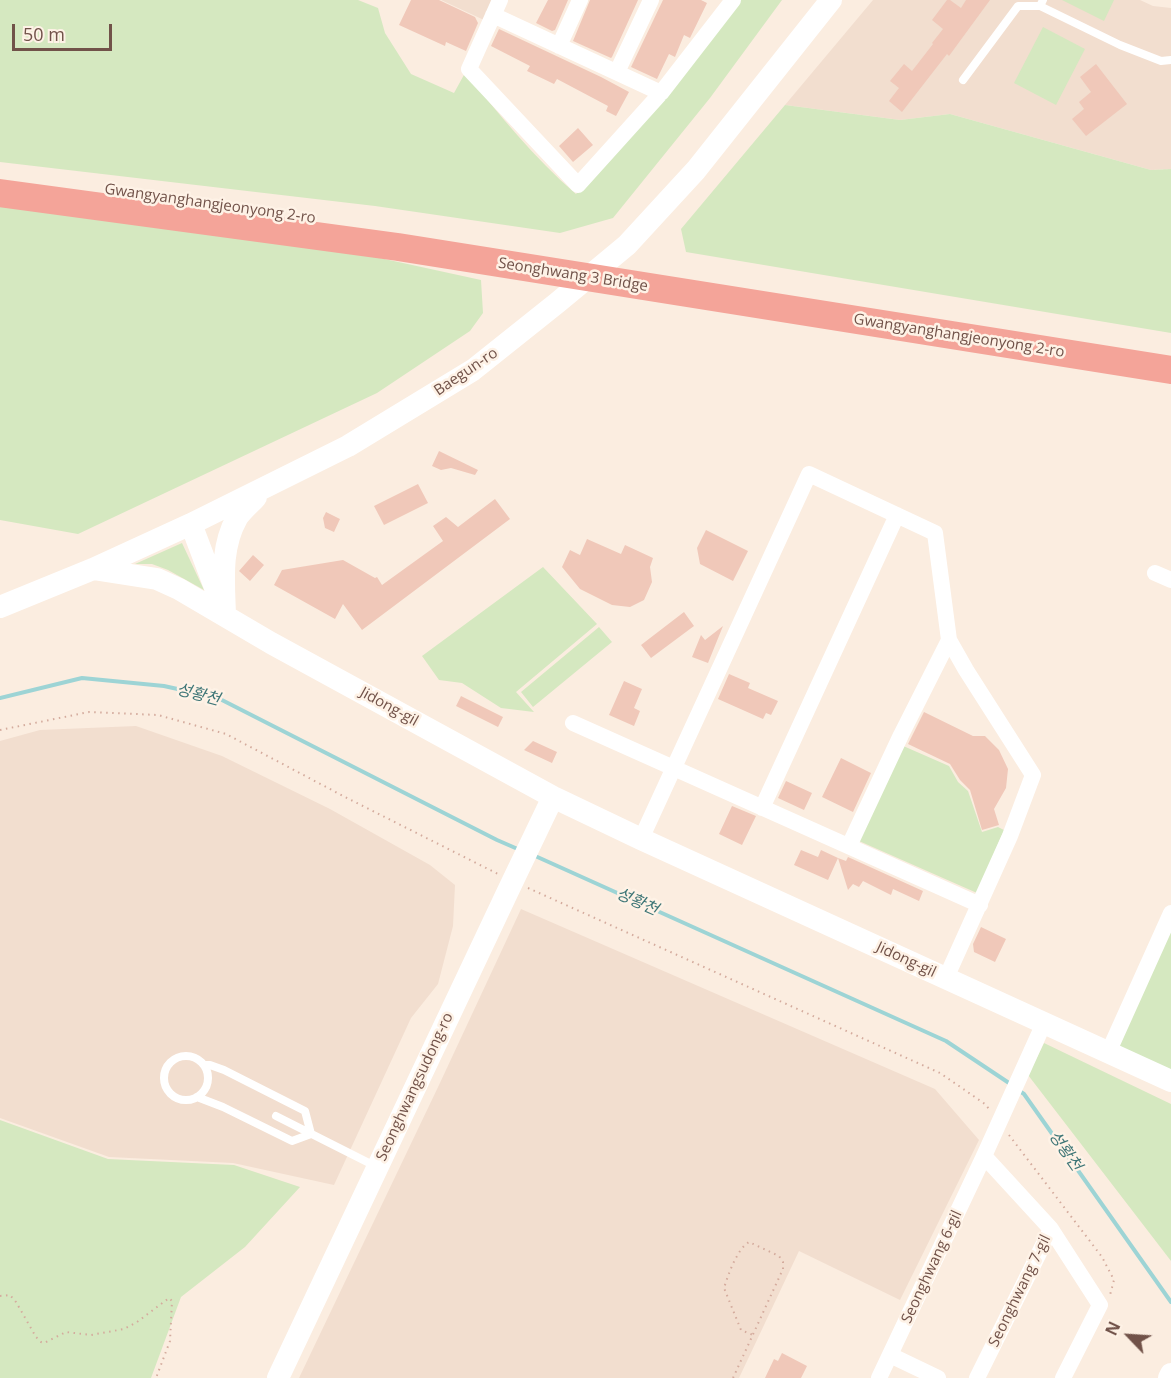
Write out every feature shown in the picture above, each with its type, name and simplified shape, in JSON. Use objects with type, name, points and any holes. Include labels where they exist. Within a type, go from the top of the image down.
[{"type":"highway","name":"Gwangyanghangjeonyong 2-ro","points":[[0,175],[409,240]]},
{"type":"highway","name":"Gwangyanghangjeonyong 2-ro","points":[[0,193],[409,240]]},
{"type":"highway","name":"Seonghwang 3 Bridge","points":[[409,240],[758,294]]},
{"type":"highway","name":"Gwangyanghangjeonyong 2-ro","points":[[758,294],[1032,348],[1171,370]]},
{"type":"highway","name":"Gwangyanghangjeonyong 2-ro","points":[[758,294],[1171,351]]},
{"type":"highway","points":[[1032,348],[1171,388]]},
{"type":"street","points":[[559,46],[580,0]]},
{"type":"street","points":[[617,72],[651,0]]},
{"type":"street","name":"Baegun-ro","points":[[0,607],[93,569],[191,524],[348,446],[473,370],[627,245],[696,170],[831,0]]},
{"type":"street","points":[[661,93],[559,46],[497,8],[469,69],[578,185],[661,93],[726,2]]},
{"type":"street","points":[[641,839],[808,474],[936,534],[949,640],[1034,775],[1010,836],[946,978]]},
{"type":"street","points":[[225,615],[226,542],[237,517],[266,487]]},
{"type":"street","points":[[762,807],[897,515]]},
{"type":"street","points":[[191,524],[225,615]]},
{"type":"street","name":"Jidong-gil","points":[[93,569],[157,579],[179,589],[271,643],[554,797],[1171,1081]]},
{"type":"street","points":[[1155,573],[1171,580]]},
{"type":"street","points":[[849,846],[949,640]]},
{"type":"street","points":[[573,723],[980,905]]},
{"type":"street","name":"Seonghwangsudong-ro","points":[[278,1378],[515,886],[538,829],[554,797]]},
{"type":"street","points":[[1108,1053],[1171,913]]},
{"type":"street","name":"Seonghwang 6-gil","points":[[879,1378],[1044,1023]]},
{"type":"street","name":"Seonghwang 7-gil","points":[[977,1378],[1051,1229],[987,1149]]},
{"type":"street","points":[[1051,1229],[1100,1305],[1064,1378]]},
{"type":"street","points":[[890,1355],[938,1378]]},
{"type":"lane","points":[[963,80],[1018,6],[1042,3],[1120,45],[1161,61],[1171,60]]},
{"type":"lane","points":[[186,1056],[199,1060],[204,1065],[208,1079],[203,1092],[197,1097],[183,1100],[166,1087],[165,1073],[172,1061],[186,1056]]},
{"type":"lane","points":[[204,1065],[224,1070],[305,1111],[311,1134]]},
{"type":"lane","points":[[197,1097],[223,1107],[292,1142],[311,1134]]},
{"type":"lane","points":[[276,1116],[378,1167]]},
{"type":"path","points":[[0,730],[89,712],[158,715],[226,734],[515,886],[940,1073],[985,1104],[992,1113]]},
{"type":"path","points":[[1006,1131],[1102,1257],[1114,1280],[1111,1293],[1100,1305]]},
{"type":"path","points":[[733,1378],[753,1335],[784,1266],[779,1256],[749,1242],[742,1247],[724,1288],[741,1330],[753,1335]]},
{"type":"path","points":[[0,1296],[10,1295],[36,1337],[44,1343],[66,1332],[91,1335],[124,1329],[169,1298],[172,1301],[170,1341],[156,1378]]},
{"type":"shaded area","points":[[441,0],[493,0],[484,20]]},
{"type":"shaded area","points":[[873,0],[1140,0],[1153,6],[1171,8],[1171,169],[1151,170],[950,114],[900,120],[785,105]]},
{"type":"shaded area","points":[[136,726],[222,756],[330,809],[430,865],[455,885],[453,926],[438,984],[411,1018],[334,1185],[233,1163],[109,1157],[0,1118],[0,741],[40,730]]},
{"type":"shaded area","points":[[521,909],[935,1089],[979,1140],[900,1300],[799,1251],[739,1378],[299,1378]]},
{"type":"green space","points":[[0,0],[358,0],[378,8],[385,33],[411,74],[454,93],[465,73],[532,151],[576,194],[739,0],[782,0],[710,98],[613,218],[560,233],[375,206],[0,162]]},
{"type":"green space","points":[[1062,0],[1114,0],[1104,21]]},
{"type":"green space","points":[[1043,27],[1085,49],[1056,105],[1014,83]]},
{"type":"green space","points":[[785,105],[900,120],[950,114],[1151,170],[1171,169],[1171,333],[686,252],[681,229]]},
{"type":"green space","points":[[0,206],[357,253],[481,280],[483,313],[470,331],[377,393],[78,534],[0,520]]},
{"type":"green space","points":[[182,543],[204,590],[168,570],[152,564],[135,564]]},
{"type":"green space","points":[[543,567],[597,624],[516,692],[534,712],[501,708],[462,683],[439,680],[422,656]]},
{"type":"green space","points":[[599,627],[612,642],[533,707],[521,692]]},
{"type":"green space","points":[[901,745],[949,766],[958,782],[968,791],[982,832],[998,827],[1004,830],[977,893],[859,841]]},
{"type":"green space","points":[[1171,928],[1171,1071],[1117,1046]]},
{"type":"green space","points":[[1044,1043],[1171,1104],[1171,1261],[1028,1075]]},
{"type":"green space","points":[[0,1120],[108,1159],[234,1165],[300,1187],[245,1247],[181,1297],[151,1378],[0,1378]]},
{"type":"building","points":[[411,0],[439,0],[475,17],[478,23],[466,51],[446,42],[445,46],[399,25]]},
{"type":"building","points":[[548,0],[568,0],[555,30],[552,31],[536,23]]},
{"type":"building","points":[[590,0],[638,0],[611,58],[573,41]]},
{"type":"building","points":[[663,0],[701,0],[707,3],[690,38],[684,35],[675,57],[669,54],[657,79],[631,67]]},
{"type":"building","points":[[947,0],[961,8],[966,0],[990,0],[949,56],[947,54],[902,112],[889,101],[899,88],[890,81],[904,64],[912,71],[933,44],[943,29],[932,20]]},
{"type":"building","points":[[499,29],[629,92],[616,116],[606,111],[608,106],[557,79],[554,84],[527,71],[530,66],[491,46]]},
{"type":"building","points":[[1096,64],[1127,104],[1086,136],[1072,119],[1084,109],[1079,102],[1091,92],[1080,77]]},
{"type":"building","points":[[578,128],[593,145],[573,162],[559,146]]},
{"type":"building","points":[[439,451],[478,470],[475,475],[451,468],[441,470],[432,466]]},
{"type":"building","points":[[418,484],[428,503],[384,525],[374,506]]},
{"type":"building","points":[[495,499],[510,519],[362,630],[343,604],[335,619],[274,585],[282,570],[343,560],[377,577],[382,585],[443,541],[433,526],[446,517],[458,527]]},
{"type":"building","points":[[326,512],[340,519],[334,532],[325,528],[323,518]]},
{"type":"building","points":[[706,530],[748,551],[733,581],[700,564],[697,548]]},
{"type":"building","points":[[587,539],[621,554],[625,545],[653,558],[650,567],[652,582],[644,600],[630,607],[612,605],[580,589],[562,567],[570,550],[580,555]]},
{"type":"building","points":[[253,555],[264,565],[250,581],[239,571]]},
{"type":"building","points":[[684,612],[694,626],[651,658],[641,645]]},
{"type":"building","points":[[723,626],[708,663],[692,657],[701,635],[705,640]]},
{"type":"building","points":[[729,674],[750,683],[748,688],[778,701],[771,715],[766,713],[763,719],[718,699]]},
{"type":"building","points":[[624,681],[642,689],[634,708],[640,711],[634,726],[609,715]]},
{"type":"building","points":[[461,696],[503,717],[498,727],[456,706]]},
{"type":"building","points":[[924,712],[973,736],[985,736],[999,750],[1008,769],[1006,788],[994,809],[999,825],[982,830],[970,790],[960,780],[950,764],[908,744]]},
{"type":"building","points":[[533,741],[557,752],[552,763],[524,750]]},
{"type":"building","points":[[841,758],[871,773],[853,812],[822,797]]},
{"type":"building","points":[[786,781],[812,793],[804,810],[778,798]]},
{"type":"building","points":[[732,806],[756,816],[742,845],[719,834]]},
{"type":"building","points":[[801,850],[818,857],[821,850],[838,858],[828,880],[794,865]]},
{"type":"building","points":[[848,857],[923,891],[919,901],[893,889],[891,895],[863,881],[859,887],[853,884],[848,890],[838,858],[846,861]]},
{"type":"building","points":[[981,927],[1006,939],[995,962],[974,952],[973,944]]},
{"type":"building","points":[[782,1353],[807,1366],[801,1378],[765,1378],[774,1359],[778,1361]]},
{"type":"waterway","name":"성황천","points":[[0,698],[82,678],[164,686],[218,698],[520,850]]},
{"type":"waterway","name":"성황천","points":[[533,855],[946,1041],[1012,1085]]},
{"type":"waterway","name":"성황천","points":[[1018,1090],[1024,1094],[1171,1302]]}]
